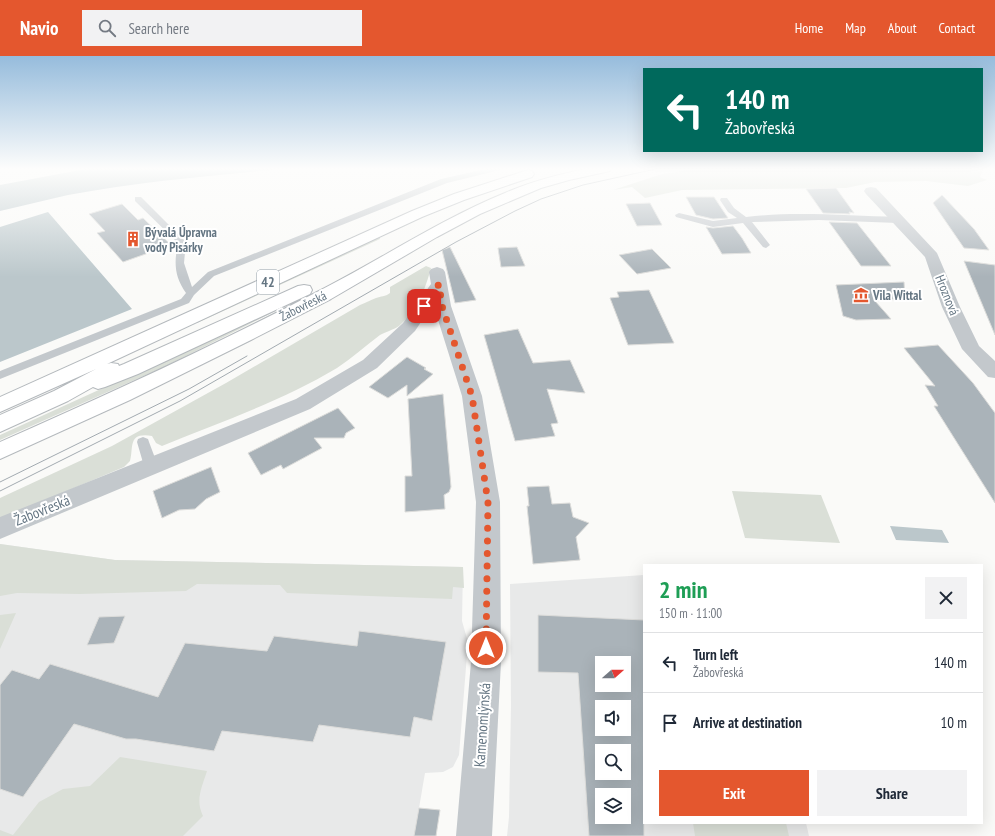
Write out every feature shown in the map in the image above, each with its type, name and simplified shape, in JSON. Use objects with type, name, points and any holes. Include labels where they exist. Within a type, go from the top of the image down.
[{"type":"highway","name":"42","points":[[0,405],[441,204]]},
{"type":"highway","name":"42","points":[[0,424],[61,396],[125,362],[459,204]]},
{"type":"highway","name":"Žabovřeská","points":[[0,451],[141,388],[244,337],[326,294],[465,216],[490,204]]},
{"type":"highway","name":"42","points":[[61,396],[131,369],[337,275],[438,224],[465,216]]},
{"type":"street","name":"Hroznová","points":[[883,204],[932,256],[951,306],[971,349],[995,372]]},
{"type":"street","name":"Žabovřeská","points":[[0,528],[303,404],[370,364],[409,327],[438,278]]},
{"type":"street","name":"Kamenomlýnská","points":[[438,278],[442,306],[472,396],[488,502],[486,662],[474,836]]},
{"type":"lane","points":[[144,204],[182,242],[178,263],[186,286],[191,293]]},
{"type":"lane","points":[[0,375],[185,301],[191,293],[211,274],[385,204]]},
{"type":"lane","points":[[726,204],[730,211],[745,220],[766,245]]},
{"type":"lane","points":[[679,216],[713,224],[745,220],[819,218],[898,220]]},
{"type":"lane","points":[[819,218],[820,227]]},
{"type":"lane","points":[[143,442],[151,466]]},
{"type":"shaded area","points":[[0,204],[28,204],[0,211]]},
{"type":"shaded area","points":[[48,212],[132,309],[0,362],[0,227]]},
{"type":"shaded area","points":[[378,237],[380,239],[197,323],[195,322]]},
{"type":"shaded area","points":[[426,266],[431,268],[426,284],[420,300],[411,314],[399,326],[380,335],[337,368],[273,401],[162,446],[156,443],[152,436],[139,436],[133,442],[130,461],[124,467],[0,519],[0,498],[112,446],[226,383],[360,305],[378,297],[385,296],[390,293],[390,287]]},
{"type":"shaded area","points":[[305,296],[166,366],[0,440],[0,435]]},
{"type":"shaded area","points":[[732,491],[821,495],[840,543],[745,538]]},
{"type":"shaded area","points":[[890,526],[942,530],[949,543],[896,540]]},
{"type":"shaded area","points":[[0,544],[115,560],[463,567],[462,621],[468,642],[459,755],[453,767],[443,772],[425,773],[419,808],[440,810],[436,836],[0,836]]},
{"type":"shaded area","points":[[0,544],[115,560],[463,567],[464,588],[453,587],[452,599],[287,593],[280,585],[197,584],[186,591],[80,594],[17,593],[0,596]]},
{"type":"shaded area","points":[[643,575],[643,824],[806,824],[809,836],[507,836],[509,817],[511,706],[510,584]]},
{"type":"shaded area","points":[[16,613],[0,649],[0,615]]},
{"type":"shaded area","points":[[120,757],[207,771],[199,799],[203,816],[183,836],[0,836],[0,830],[13,835],[39,802],[63,789],[90,786]]},
{"type":"shaded area","points":[[693,824],[786,824],[789,836],[695,836]]},
{"type":"building","name":"Bývalá Úpravna vody Pisárky","points":[[122,204],[138,220],[143,218],[171,245],[123,262],[97,233],[105,231],[89,214]]},
{"type":"building","points":[[626,204],[651,204],[662,225],[637,226]]},
{"type":"building","points":[[690,204],[719,204],[728,218],[713,219],[696,215]]},
{"type":"building","points":[[817,204],[848,204],[854,213],[849,212],[850,214],[823,213]]},
{"type":"building","points":[[934,204],[951,204],[974,229],[989,250],[964,248]]},
{"type":"building","points":[[829,222],[857,223],[891,266],[861,266]]},
{"type":"building","points":[[733,226],[751,253],[722,254],[706,227],[713,228]]},
{"type":"building","points":[[450,247],[476,300],[455,303],[442,250]]},
{"type":"building","points":[[517,247],[525,266],[501,267],[498,248]]},
{"type":"building","points":[[652,249],[671,268],[637,274],[619,255]]},
{"type":"building","points":[[964,261],[995,265],[995,335]]},
{"type":"building","points":[[904,282],[905,299],[875,301],[891,319],[856,320],[843,316],[836,285]]},
{"type":"building","points":[[649,290],[674,343],[628,345],[610,298],[619,297],[617,292]]},
{"type":"building","points":[[518,329],[533,363],[570,360],[585,393],[547,389],[558,423],[551,424],[555,436],[515,441],[484,335]]},
{"type":"building","points":[[938,345],[973,383],[995,413],[995,503],[934,406],[938,406],[925,385],[935,386],[904,348]]},
{"type":"building","points":[[407,357],[433,374],[407,396],[407,385],[388,398],[369,387]]},
{"type":"building","points":[[443,394],[451,487],[449,492],[444,495],[445,509],[405,512],[405,476],[412,476],[408,399]]},
{"type":"building","points":[[338,408],[355,428],[346,433],[344,438],[314,438],[322,448],[283,469],[281,465],[261,475],[248,453]]},
{"type":"building","points":[[211,467],[220,492],[206,499],[195,509],[179,510],[162,518],[153,491]]},
{"type":"building","points":[[549,486],[552,504],[570,503],[573,517],[589,523],[576,537],[580,560],[533,564],[527,506],[529,506],[527,487]]},
{"type":"building","points":[[538,615],[643,620],[644,836],[589,836],[578,673],[538,672]]},
{"type":"building","points":[[125,616],[114,643],[87,645],[99,617]]},
{"type":"building","points":[[359,631],[446,642],[432,721],[414,717],[410,737],[319,725],[313,742],[222,731],[214,751],[136,739],[126,739],[74,724],[23,797],[0,789],[0,685],[12,670],[39,679],[50,664],[158,697],[185,643],[267,651],[274,636],[357,646]]},
{"type":"building","points":[[419,808],[440,810],[436,836],[414,836]]},
{"type":"tram line","points":[[0,491],[180,401],[456,242],[529,204]]},
{"type":"tram line","points":[[0,482],[189,389],[247,356]]},
{"type":"place","name":"Bývalá Úpravna vody Pisárky","points":[[133,239]]},
{"type":"place","name":"Vila Wittal","points":[[861,295]]},
{"type":"route","points":[[424,306],[439,284],[442,306],[472,396],[488,502],[486,648]]}]
